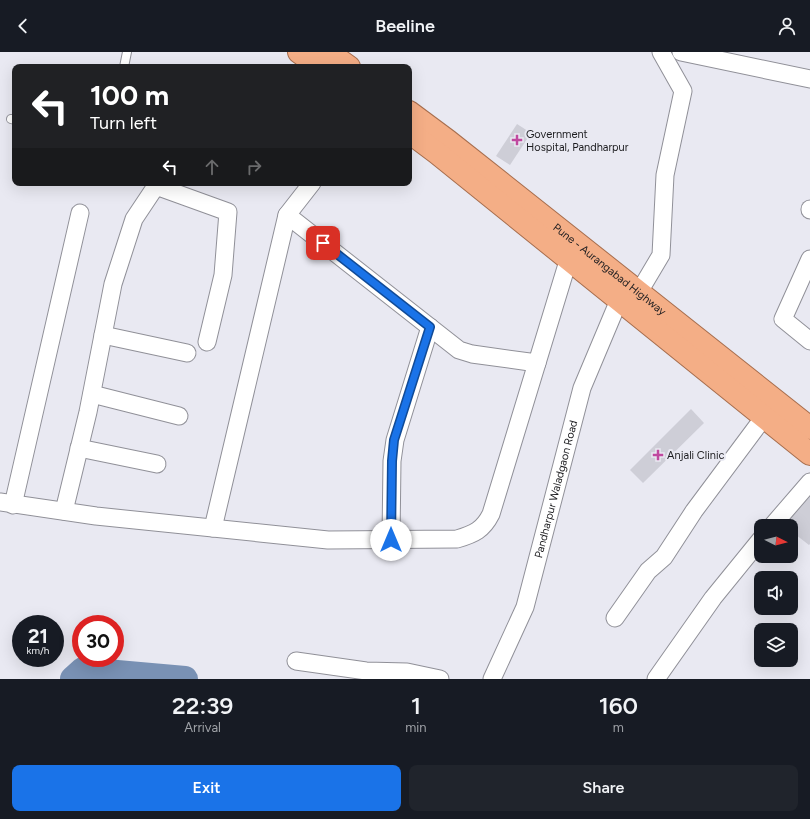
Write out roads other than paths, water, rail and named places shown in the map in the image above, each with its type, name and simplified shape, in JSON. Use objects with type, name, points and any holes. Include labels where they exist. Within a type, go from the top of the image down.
[{"type":"highway","points":[[299,52],[316,64]]},
{"type":"highway","points":[[328,52],[345,64]]},
{"type":"highway","name":"Pune - Aurangabad Highway","points":[[412,114],[448,141],[571,250],[629,296],[810,428]]},
{"type":"highway","points":[[412,134],[571,250]]},
{"type":"highway","points":[[629,296],[764,417],[810,454]]},
{"type":"street","name":"Pandharpur Waladgaon Road","points":[[492,679],[525,608],[582,388],[629,296],[661,255],[665,174],[683,91],[661,52]]},
{"type":"street","points":[[681,52],[810,79]]},
{"type":"street","points":[[64,511],[92,394],[113,284],[134,219],[156,186],[228,212],[223,275],[207,342]]},
{"type":"street","points":[[213,528],[287,215],[310,186]]},
{"type":"street","points":[[80,213],[6,504],[328,540],[457,539],[475,534],[486,524],[491,514],[571,250]]},
{"type":"street","points":[[287,215],[430,327],[466,353],[537,363]]},
{"type":"street","points":[[810,259],[783,319],[810,341]]},
{"type":"street","points":[[391,540],[392,461],[394,440],[430,327]]},
{"type":"street","points":[[103,335],[187,353]]},
{"type":"street","points":[[92,394],[178,416]]},
{"type":"street","points":[[615,618],[648,571],[664,556],[694,511],[764,417]]},
{"type":"street","points":[[79,448],[157,464]]},
{"type":"street","points":[[778,519],[810,482]]},
{"type":"street","points":[[656,679],[714,598],[754,547]]},
{"type":"street","points":[[296,661],[366,671],[407,672],[440,679]]},
{"type":"lane","points":[[125,64],[127,52]]},
{"type":"waterway","points":[[73,679],[83,670],[185,679]]},
{"type":"place","name":"Government Hospital, Pandharpur","points":[[517,140]]},
{"type":"place","name":"Anjali Clinic","points":[[658,455]]}]
